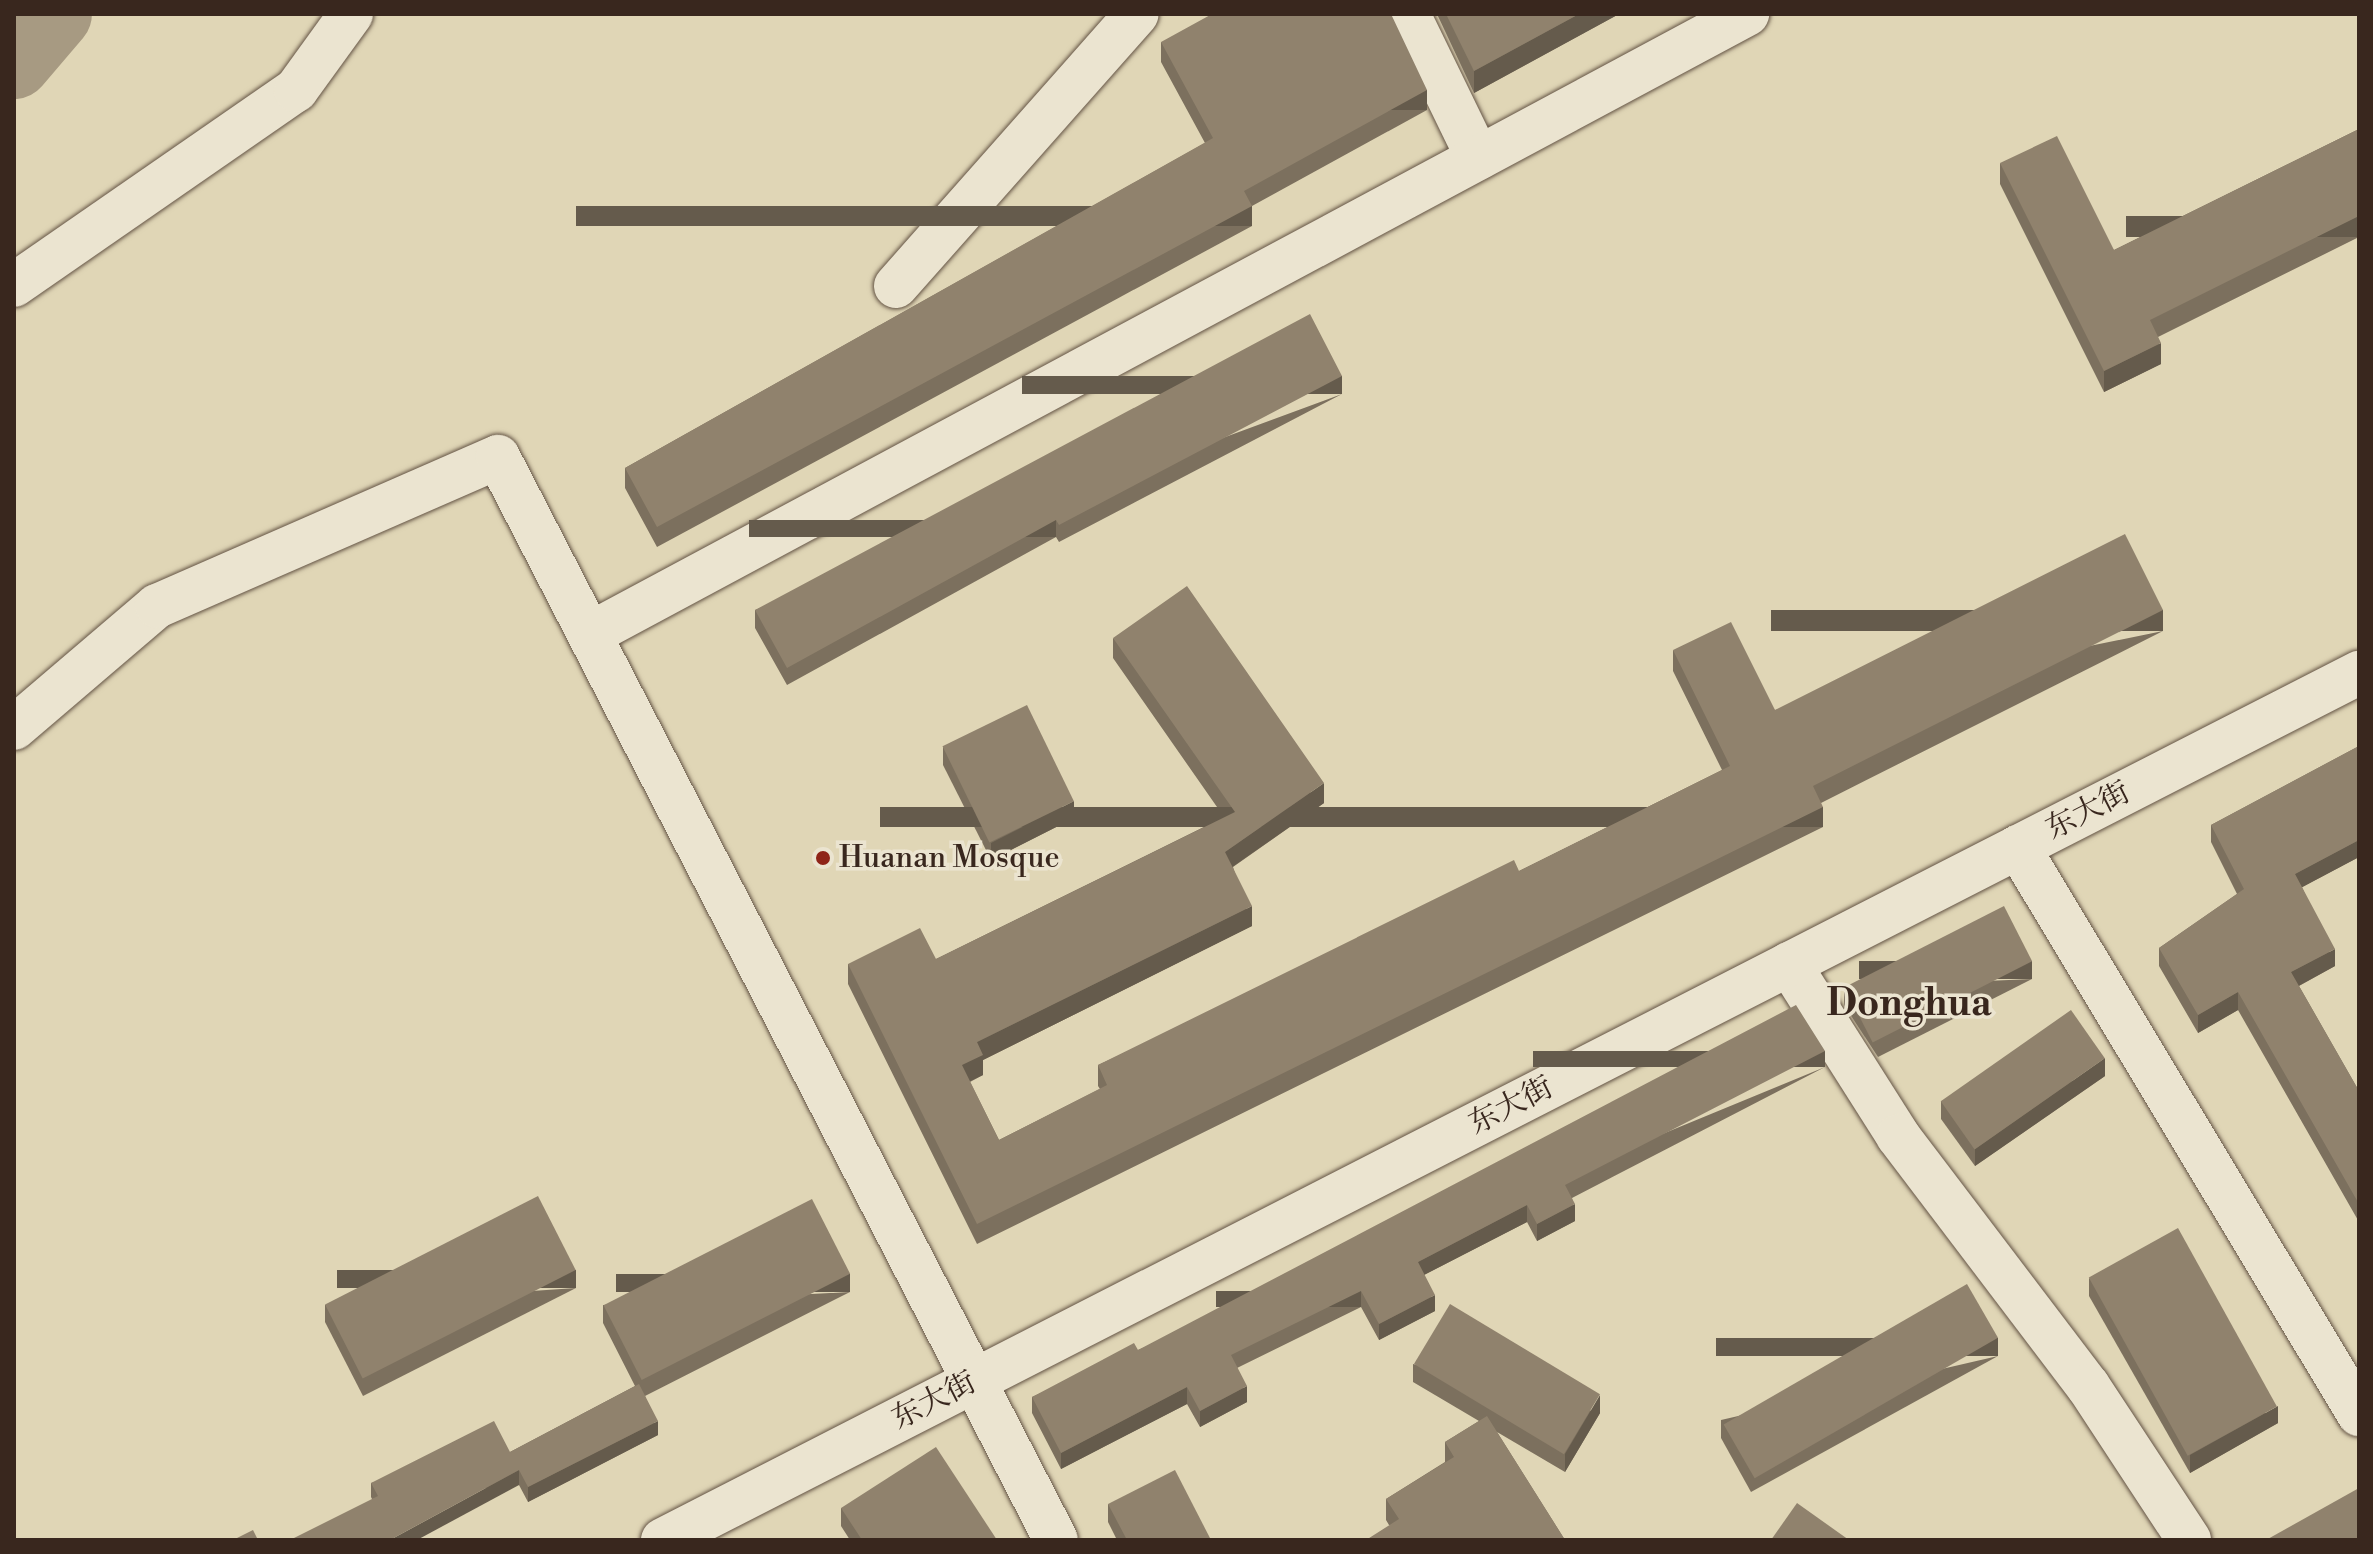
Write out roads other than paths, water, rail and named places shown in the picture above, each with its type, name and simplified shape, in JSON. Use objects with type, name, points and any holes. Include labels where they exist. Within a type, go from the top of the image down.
[{"type":"street","points":[[14,285],[296,90],[351,14]]},
{"type":"street","points":[[896,286],[1137,14]]},
{"type":"street","points":[[1408,14],[1478,158]]},
{"type":"street","points":[[590,634],[1747,14]]},
{"type":"street","points":[[14,728],[157,606],[498,457],[977,1380],[1056,1540]]},
{"type":"street","name":"东大街","points":[[663,1540],[2359,673]]},
{"type":"street","points":[[2018,847],[2359,1414]]},
{"type":"street","points":[[1789,964],[1898,1136],[2088,1386],[2189,1540]]},
{"type":"waterway","points":[[14,62],[55,14]]},
{"type":"place","name":"Huanan Mosque","points":[[823,858]]},
{"type":"district","name":"Donghua","points":[[1909,1004]]}]
